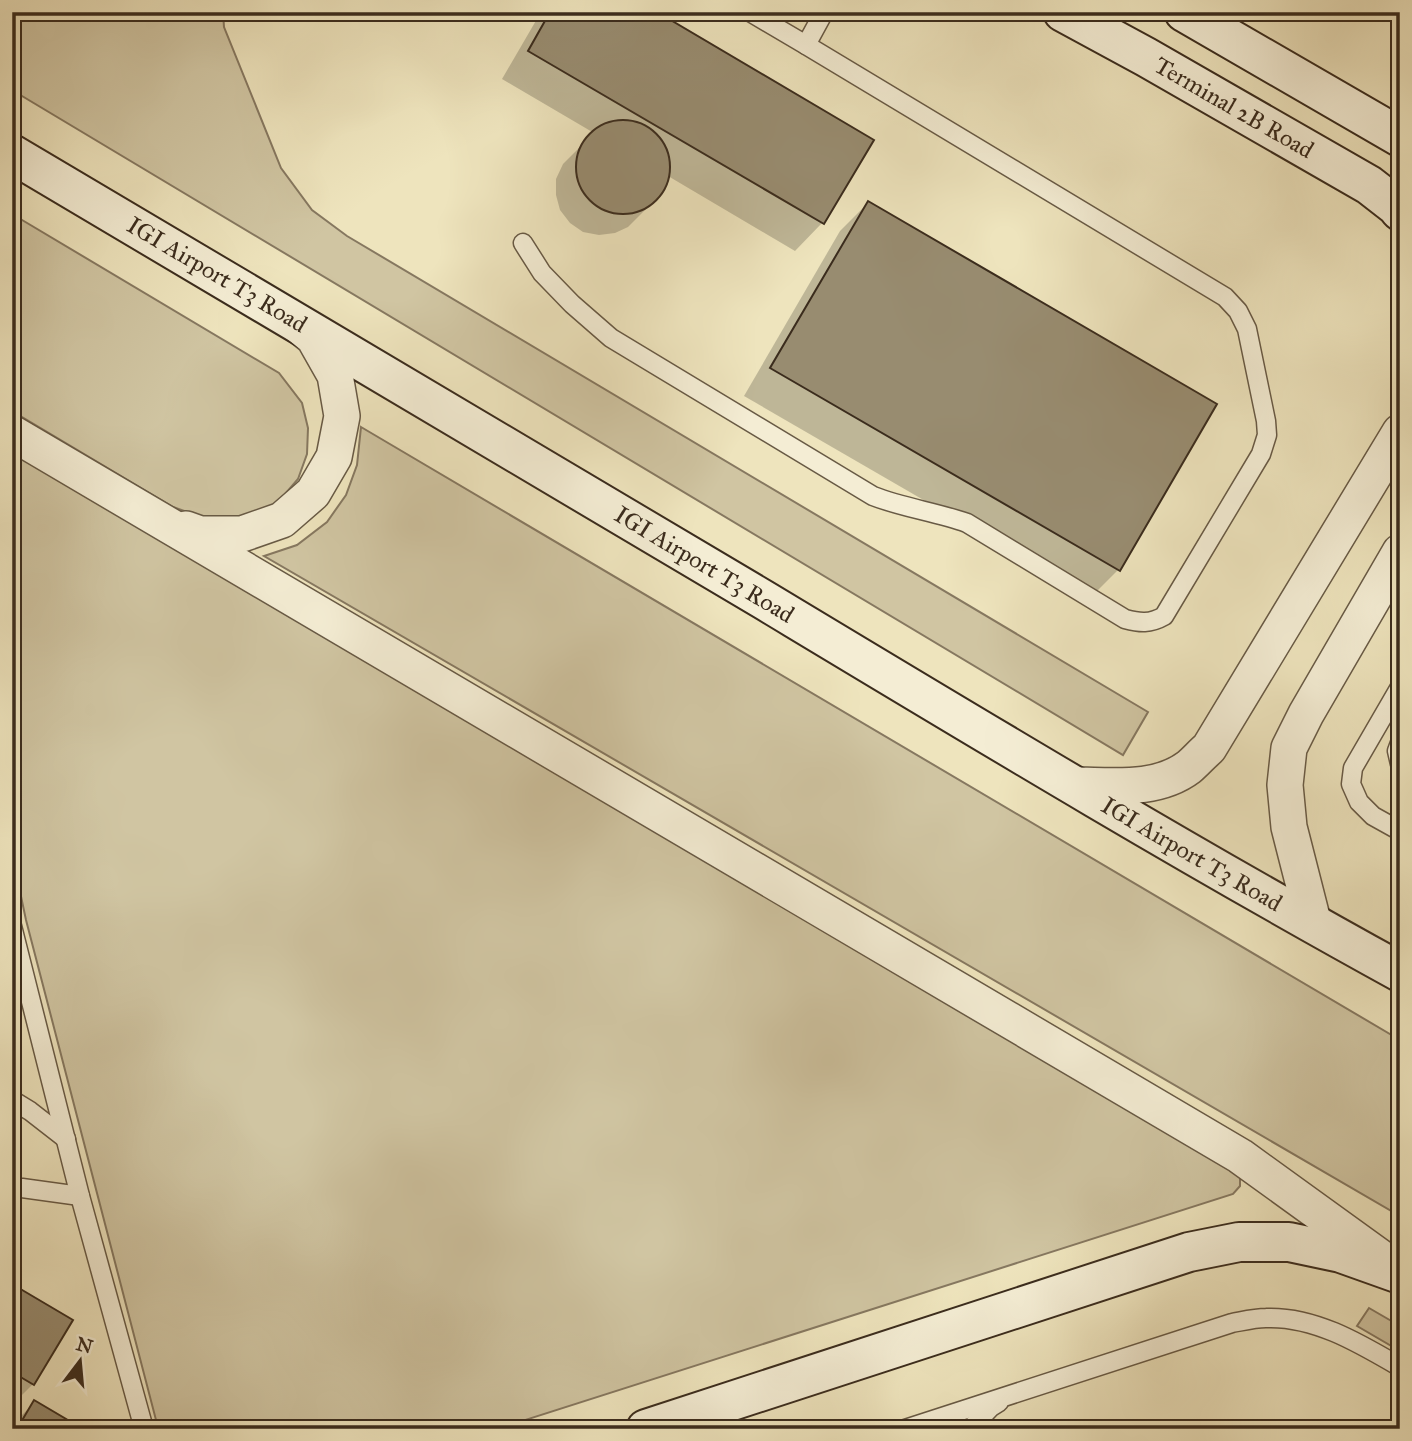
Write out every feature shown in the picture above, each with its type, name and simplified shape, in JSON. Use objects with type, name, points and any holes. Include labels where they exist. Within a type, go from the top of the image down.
[{"type":"main road","name":"Terminal 2B Road","points":[[1063,12],[1369,185],[1400,211]]},
{"type":"main road","points":[[1184,12],[1400,136]]},
{"type":"main road","name":"IGI Airport T3 Road","points":[[12,154],[282,311],[1073,785],[1400,972]]},
{"type":"main road","points":[[646,1429],[1189,1252],[1239,1242],[1289,1242],[1340,1253],[1400,1273]]},
{"type":"street","points":[[161,520],[200,534],[242,534],[282,520],[313,493],[334,457],[342,416],[335,375],[314,338],[282,311]]},
{"type":"street","points":[[1073,785],[1140,785],[1167,779],[1188,768],[1209,748],[1400,432]]},
{"type":"street","points":[[19,441],[161,520],[1240,1156],[1400,1273]]},
{"type":"street","points":[[1314,925],[1289,827],[1285,785],[1289,748],[1400,552]]},
{"type":"lane","points":[[523,243],[542,273],[611,338],[873,496],[967,523],[1125,619],[1141,623],[1164,616],[1261,454],[1267,435],[1247,329],[1238,311],[1225,297],[750,12]]},
{"type":"lane","points":[[806,45],[824,12]]},
{"type":"lane","points":[[1400,687],[1353,768],[1351,785],[1359,802],[1373,816],[1400,831]]},
{"type":"lane","points":[[1400,743],[1397,751],[1400,764]]},
{"type":"lane","points":[[13,934],[80,1196],[144,1429]]},
{"type":"lane","points":[[12,1100],[66,1139]]},
{"type":"lane","points":[[22,1188],[80,1196]]},
{"type":"lane","points":[[905,1429],[1232,1323],[1266,1318],[1297,1321],[1330,1330],[1361,1344],[1400,1367]]},
{"type":"lane","points":[[970,1429],[991,1407],[1013,1393]]},
{"type":"shaded area","points":[[12,12],[223,12],[224,27],[281,168],[312,210],[347,236],[1148,712],[1123,755],[12,90]]},
{"type":"shaded area","points":[[12,214],[279,373],[302,403],[308,428],[307,454],[298,479],[274,507],[244,518],[207,519],[173,507],[12,411]]},
{"type":"shaded area","points":[[361,427],[1400,1040],[1400,1216],[264,556],[297,545],[327,522],[346,495],[357,465]]},
{"type":"shaded area","points":[[12,459],[28,460],[1232,1168],[1240,1177],[1240,1186],[1233,1194],[497,1429],[161,1429],[156,1420],[26,920],[12,854]]},
{"type":"shaded area","points":[[1369,1308],[1400,1326],[1400,1351],[1357,1326]]},
{"type":"building","points":[[550,12],[657,12],[874,140],[824,224],[528,51]]},
{"type":"building","points":[[623,120],[641,123],[656,134],[667,149],[670,167],[667,185],[656,200],[641,211],[623,214],[605,211],[590,200],[579,185],[576,167],[579,149],[590,134],[605,123]]},
{"type":"building","points":[[868,201],[1217,404],[1120,571],[770,368]]},
{"type":"building","points":[[12,1284],[73,1320],[34,1385],[12,1372]]},
{"type":"building","points":[[34,1400],[83,1429],[17,1429]]}]
